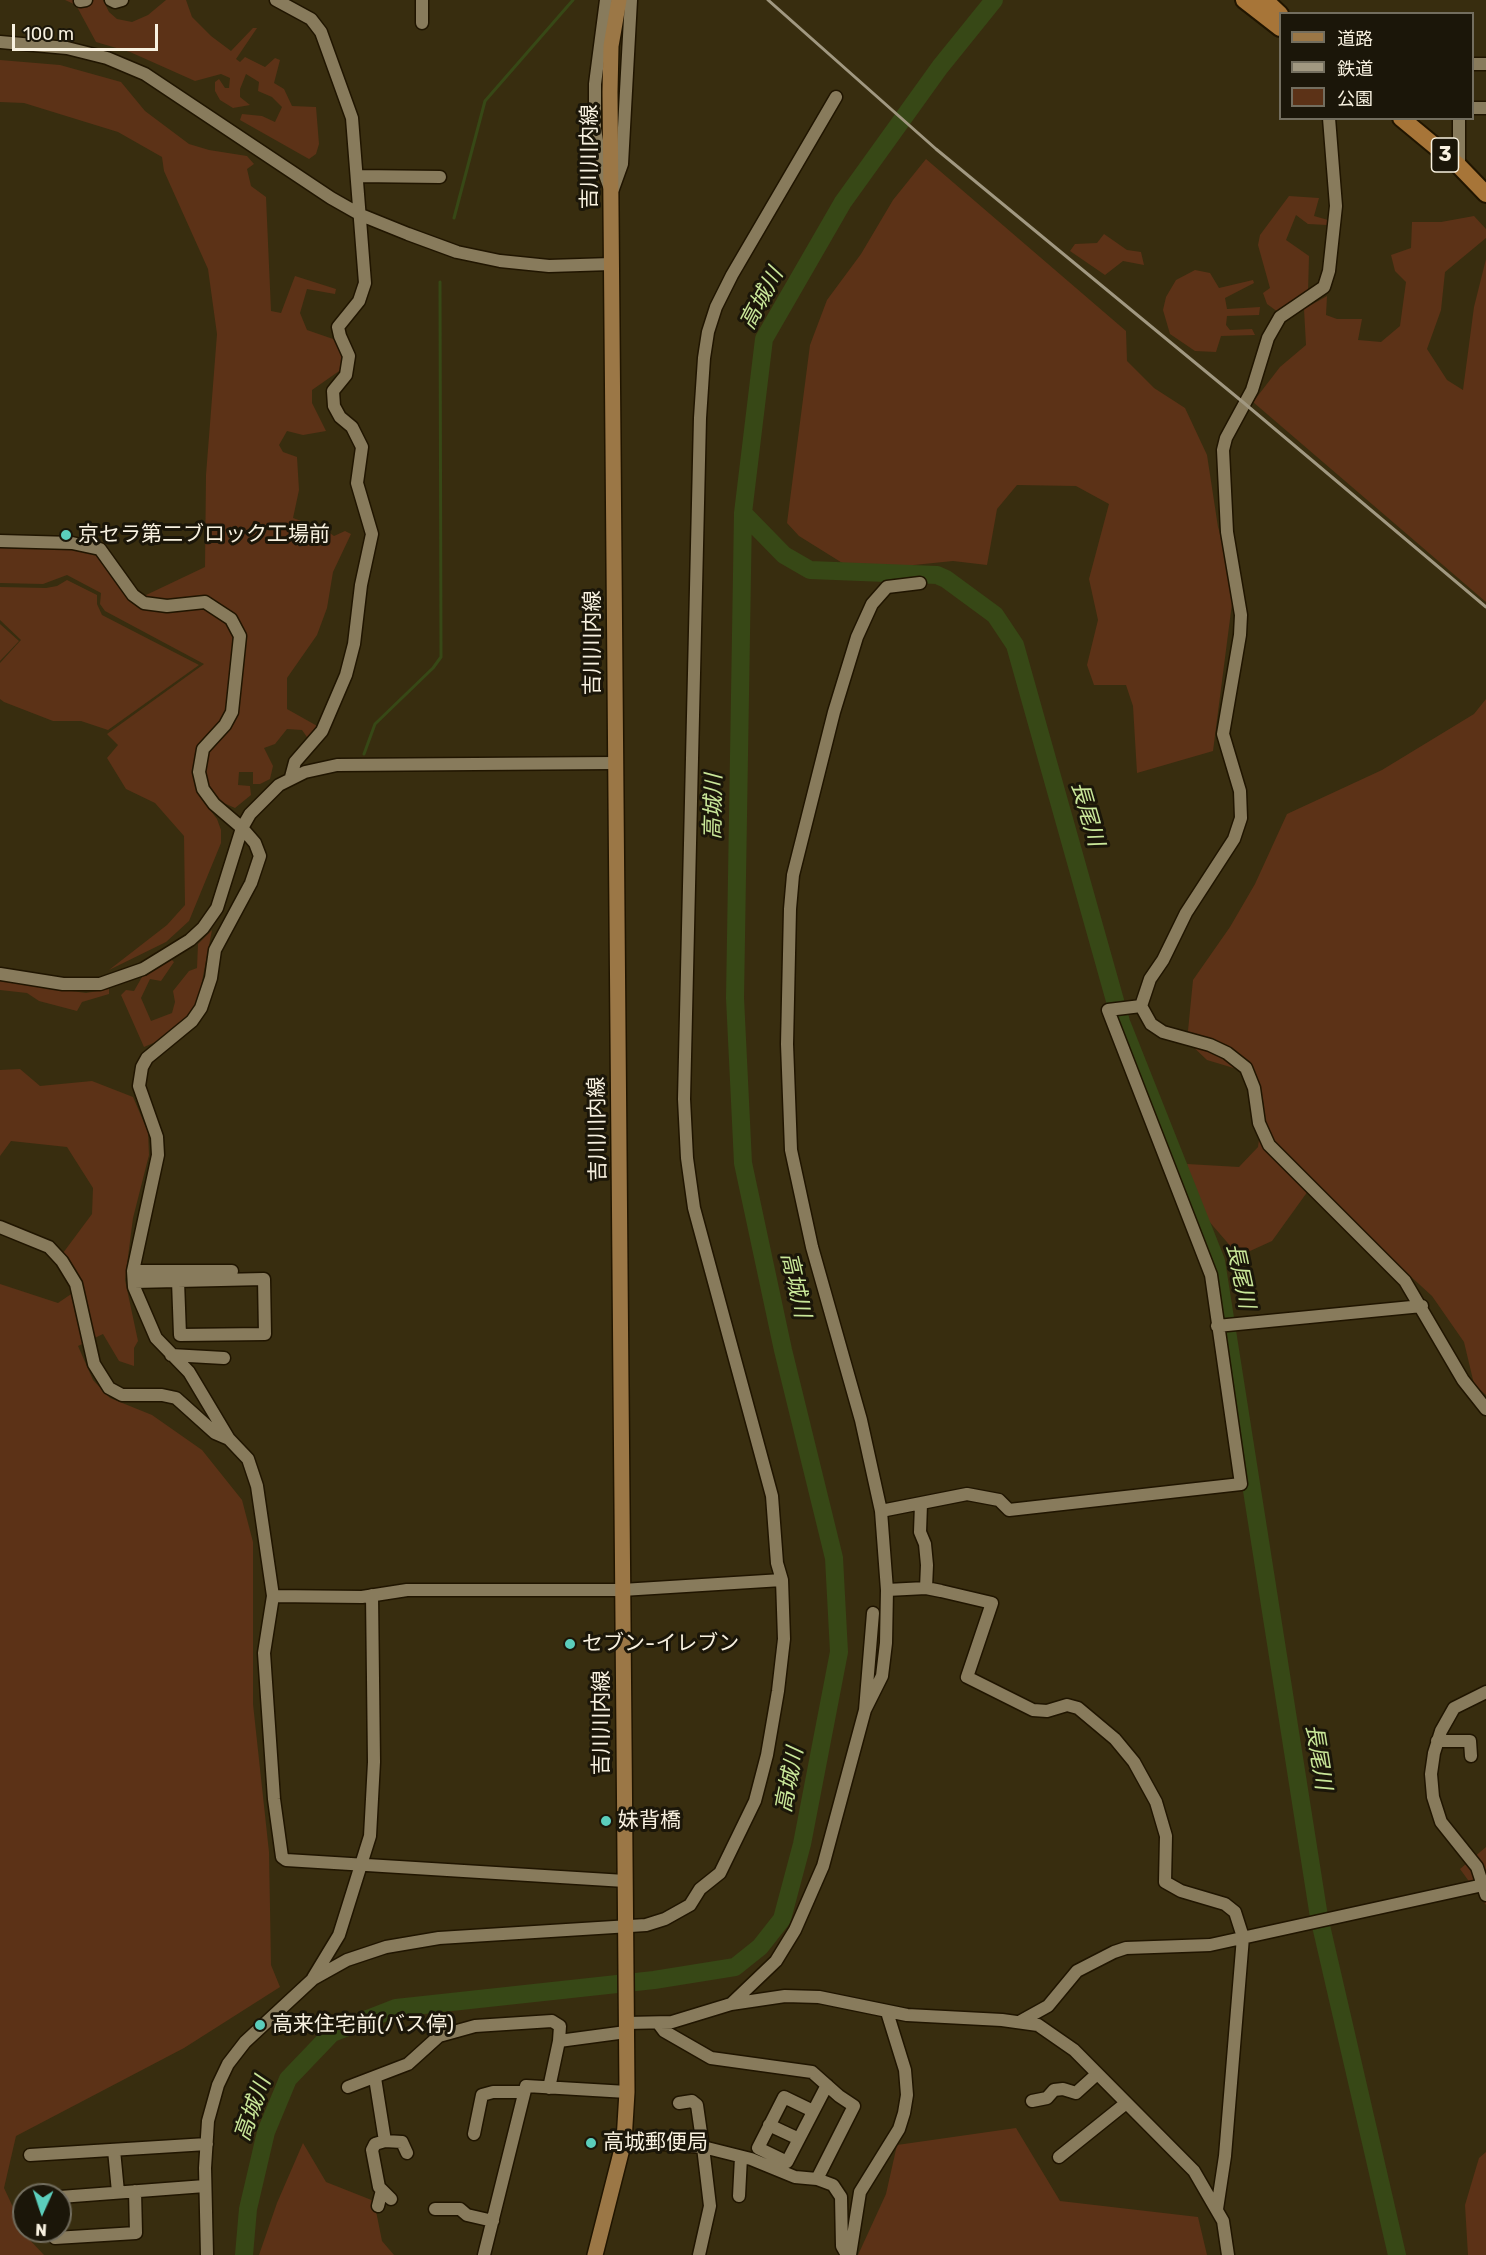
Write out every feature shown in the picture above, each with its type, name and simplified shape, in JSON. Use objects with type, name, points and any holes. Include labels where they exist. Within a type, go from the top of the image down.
[{"type":"highway","points":[[1244,0],[1279,26]]},
{"type":"highway","points":[[1265,0],[1279,12]]},
{"type":"highway","name":"3","points":[[1403,120],[1459,166],[1485,192]]},
{"type":"main road","name":"吉川川内線","points":[[595,2255],[624,2141],[627,2092],[610,92],[611,46],[619,0]]},
{"type":"street","points":[[111,0],[115,2],[122,0]]},
{"type":"street","points":[[276,0],[311,19],[321,32],[352,118],[365,283],[359,301],[338,327],[349,356],[345,375],[333,391],[334,406],[340,417],[352,427],[362,447],[357,483],[372,534],[361,585],[356,634],[346,675],[322,731],[295,762],[291,777]]},
{"type":"street","points":[[422,0],[422,23]]},
{"type":"street","points":[[606,0],[595,84],[595,129],[601,164],[611,193]]},
{"type":"street","points":[[611,193],[622,164],[631,0]]},
{"type":"street","points":[[0,42],[67,48],[107,58],[145,74],[361,215],[457,252],[500,261],[549,266],[611,264]]},
{"type":"street","points":[[207,2255],[208,2121],[218,2085],[228,2064],[271,2015],[313,1979],[347,1960],[386,1947],[439,1938],[656,1922],[690,1905],[700,1889],[720,1873],[755,1801],[767,1755],[784,1639],[782,1580],[777,1563],[772,1496],[694,1208],[687,1158],[684,1099],[684,1015],[700,418],[704,358],[708,332],[716,307],[732,275],[836,97]]},
{"type":"street","points":[[1329,120],[1335,206],[1329,271],[1324,286],[1308,300],[1288,309],[1275,325],[1262,356],[1252,390],[1226,438],[1223,450],[1227,532],[1241,615],[1240,635],[1223,734],[1240,791],[1241,818],[1234,838],[1186,913],[1163,960],[1150,979],[1141,1006],[1151,1024],[1163,1032],[1210,1045],[1232,1056],[1246,1068],[1254,1088],[1259,1123],[1269,1145],[1393,1267],[1422,1306],[1448,1358],[1486,1409]]},
{"type":"street","points":[[1459,120],[1459,166]]},
{"type":"street","points":[[358,176],[440,177]]},
{"type":"street","points":[[0,541],[89,545],[108,556],[128,588],[144,603],[168,606],[206,602],[231,619],[240,636],[234,705],[225,725],[203,749],[199,772],[203,789],[214,804],[243,828],[255,843],[260,856],[251,883],[215,950],[211,978],[201,1008],[192,1021],[147,1058],[140,1075],[139,1086],[157,1137],[158,1155],[133,1277],[156,1338],[189,1372],[229,1439]]},
{"type":"street","points":[[865,1710],[882,1676],[886,1643],[887,1590],[881,1511],[861,1420],[812,1247],[791,1150],[787,1044],[790,909],[794,875],[802,840],[834,712],[857,637],[872,604],[887,587],[920,583]]},
{"type":"street","points":[[0,974],[63,984],[100,984],[122,978],[153,963],[190,940],[203,928],[217,908],[243,828],[257,805],[291,777],[319,767],[614,763]]},
{"type":"street","points":[[881,1511],[967,1494],[999,1500],[1009,1510],[1241,1484],[1224,1325],[1211,1275],[1115,1009],[1141,1006]]},
{"type":"street","points":[[0,1227],[49,1247],[62,1261],[76,1284],[94,1364],[109,1388],[122,1395],[162,1395],[176,1398],[215,1433],[229,1439],[241,1449],[253,1470],[273,1596],[264,1653],[274,1799],[282,1857],[286,1860],[625,1881]]},
{"type":"street","points":[[133,1277],[232,1271]]},
{"type":"street","points":[[133,1277],[178,1281],[264,1280],[264,1334],[180,1335],[178,1281]]},
{"type":"street","points":[[1224,1325],[1422,1306]]},
{"type":"street","points":[[171,1355],[224,1358]]},
{"type":"street","points":[[921,1504],[920,1532],[925,1544],[926,1588]]},
{"type":"street","points":[[273,1596],[305,1598],[372,1595],[407,1590],[622,1590],[782,1580]]},
{"type":"street","points":[[887,1590],[926,1588],[992,1603],[967,1677],[1033,1710],[1047,1711],[1067,1705],[1087,1713],[1134,1762],[1156,1802],[1166,1836],[1165,1882],[1181,1891],[1225,1904],[1235,1911],[1243,1937],[1225,2156],[1217,2209]]},
{"type":"street","points":[[313,1979],[339,1935],[370,1836],[374,1762],[372,1595]]},
{"type":"street","points":[[731,2004],[776,1961],[795,1930],[823,1866],[865,1710],[873,1613]]},
{"type":"street","points":[[1021,2021],[1048,2006],[1077,1971],[1126,1948],[1210,1945],[1320,1921],[1485,1890],[1477,1867],[1441,1822],[1433,1797],[1431,1774],[1437,1741],[1454,1708],[1486,1692]]},
{"type":"street","points":[[1437,1741],[1470,1742],[1471,1756]]},
{"type":"street","points":[[559,2041],[626,2027],[672,2022],[731,2004],[785,1996],[819,1997],[887,2012],[1021,2021],[1038,2025],[1055,2035],[1097,2074],[1194,2171],[1223,2221],[1228,2255]]},
{"type":"street","points":[[848,2255],[860,2192],[899,2129],[907,2095],[905,2070],[887,2012]]},
{"type":"street","points":[[348,2087],[408,2064],[439,2036],[475,2026],[552,2021],[560,2026],[549,2088]]},
{"type":"street","points":[[658,2023],[664,2031],[711,2058],[813,2072],[854,2106],[817,2179]]},
{"type":"street","points":[[1032,2101],[1047,2097],[1054,2090],[1063,2089],[1076,2093],[1097,2074]]},
{"type":"street","points":[[375,2078],[385,2141]]},
{"type":"street","points":[[813,2111],[784,2097],[758,2148],[787,2162],[827,2085]]},
{"type":"street","points":[[484,2255],[526,2086],[627,2092]]},
{"type":"street","points":[[474,2134],[482,2095],[524,2092]]},
{"type":"street","points":[[679,2103],[692,2101],[697,2105],[703,2147],[710,2206],[699,2255]]},
{"type":"street","points":[[1059,2157],[1125,2104]]},
{"type":"street","points":[[769,2125],[799,2139]]},
{"type":"street","points":[[378,2206],[386,2194],[372,2150],[375,2144],[385,2141],[402,2142],[407,2153]]},
{"type":"street","points":[[624,2141],[703,2147],[741,2157],[795,2177],[817,2179],[833,2186],[842,2197],[842,2246],[848,2255]]},
{"type":"street","points":[[30,2156],[207,2144]]},
{"type":"street","points":[[114,2150],[118,2192]]},
{"type":"street","points":[[739,2196],[741,2157]]},
{"type":"street","points":[[72,2196],[206,2186]]},
{"type":"street","points":[[72,2237],[136,2233],[135,2191]]},
{"type":"street","points":[[435,2209],[460,2209],[466,2215],[493,2221]]},
{"type":"green space","points":[[65,0],[103,0],[109,12],[117,19],[132,22],[148,15],[166,0],[186,0],[192,17],[211,36],[231,51],[253,28],[257,28],[236,59],[240,62],[245,57],[265,67],[275,58],[280,60],[274,83],[284,89],[292,106],[316,107],[319,144],[316,154],[309,159],[240,120],[242,114],[262,116],[275,122],[282,107],[272,97],[258,91],[259,82],[246,74],[240,89],[240,97],[250,105],[233,108],[220,100],[215,91],[215,82],[219,79],[225,88],[229,88],[230,78],[221,74],[195,81],[130,52],[96,42],[76,5]]},
{"type":"green space","points":[[0,60],[60,65],[121,82],[145,111],[189,144],[209,150],[247,156],[254,164],[247,169],[251,186],[266,197],[271,311],[281,313],[295,276],[336,289],[335,294],[307,289],[300,313],[307,330],[336,340],[345,356],[342,369],[312,390],[312,403],[326,431],[303,435],[287,431],[279,445],[283,452],[297,457],[299,490],[293,518],[318,527],[326,521],[327,531],[334,536],[345,531],[351,534],[333,572],[327,608],[317,635],[287,678],[287,709],[319,727],[309,740],[302,730],[287,729],[275,744],[264,748],[273,766],[270,779],[260,784],[253,784],[253,772],[239,772],[238,785],[250,786],[251,795],[235,808],[219,801],[204,802],[217,819],[221,830],[221,843],[189,921],[166,942],[109,970],[167,925],[185,905],[184,836],[155,803],[126,789],[107,758],[118,745],[107,734],[204,664],[105,611],[100,604],[101,593],[67,575],[43,584],[0,583],[0,548],[67,549],[93,553],[107,565],[128,599],[144,596],[205,567],[206,475],[217,334],[208,269],[164,171],[162,157],[118,132],[24,103],[0,102]]},
{"type":"green space","points":[[926,159],[1126,331],[1127,361],[1154,388],[1185,408],[1207,455],[1218,527],[1235,580],[1213,751],[1137,773],[1133,706],[1126,685],[1094,685],[1087,665],[1098,620],[1089,579],[1109,504],[1076,486],[1017,485],[997,509],[987,565],[953,561],[894,567],[844,564],[799,536],[787,523],[810,345],[827,300],[861,254],[893,200]]},
{"type":"green space","points":[[1289,196],[1319,198],[1314,216],[1328,220],[1327,225],[1308,224],[1296,215],[1286,240],[1309,256],[1308,293],[1278,312],[1267,304],[1263,293],[1270,288],[1258,245],[1260,235]]},
{"type":"green space","points":[[1474,216],[1486,229],[1486,238],[1445,272],[1441,310],[1427,349],[1447,380],[1463,390],[1474,307],[1486,259],[1486,602],[1253,402],[1280,367],[1306,345],[1304,309],[1327,296],[1326,315],[1337,319],[1362,319],[1358,340],[1381,342],[1400,326],[1406,282],[1395,271],[1391,255],[1411,248],[1412,222],[1441,222]]},
{"type":"green space","points":[[1104,234],[1127,250],[1141,252],[1144,265],[1123,261],[1105,275],[1070,251],[1075,244],[1097,243]]},
{"type":"green space","points":[[1195,270],[1210,273],[1219,288],[1253,280],[1254,283],[1225,298],[1227,309],[1260,307],[1259,315],[1227,316],[1226,325],[1230,330],[1252,329],[1255,335],[1221,336],[1216,352],[1195,351],[1170,334],[1163,310],[1166,297],[1176,280]]},
{"type":"green space","points":[[67,580],[97,595],[97,604],[102,615],[199,665],[108,730],[81,721],[53,721],[4,702],[0,699],[0,663],[21,640],[0,620],[0,587],[46,588],[57,586]]},
{"type":"green space","points":[[0,624],[19,641],[0,661]]},
{"type":"green space","points":[[1486,699],[1486,1395],[1474,1384],[1464,1342],[1432,1296],[1362,1232],[1308,1191],[1272,1241],[1239,1256],[1201,1212],[1187,1164],[1239,1167],[1258,1147],[1264,1104],[1247,1072],[1207,1060],[1187,1041],[1193,980],[1230,927],[1255,884],[1287,814],[1382,770],[1474,714]]},
{"type":"green space","points":[[212,930],[198,1002],[188,1018],[163,1039],[144,1047],[121,995],[126,990],[134,991],[142,977],[171,959],[174,962],[161,981],[150,979],[141,998],[151,1021],[172,1013],[175,1002],[173,991],[189,971],[197,968],[198,944]]},
{"type":"green space","points":[[0,981],[86,993],[109,989],[109,994],[82,1002],[77,1011],[39,1001],[27,993],[0,990]]},
{"type":"green space","points":[[20,1069],[40,1086],[92,1081],[133,1097],[148,1132],[149,1155],[133,1218],[125,1280],[138,1341],[134,1348],[134,1366],[119,1361],[103,1334],[78,1346],[93,1380],[110,1398],[152,1415],[202,1450],[242,1500],[253,1542],[253,1704],[269,1852],[271,1965],[280,1987],[184,2048],[16,2136],[4,2188],[12,2205],[12,2243],[33,2243],[44,2255],[0,2255],[0,1284],[58,1303],[80,1288],[63,1253],[92,1214],[93,1188],[67,1147],[11,1141],[0,1156],[0,1070]]},
{"type":"green space","points":[[1486,1847],[1486,1905],[1460,1869]]},
{"type":"green space","points":[[1016,2128],[1060,2201],[1198,2217],[1207,2255],[858,2255],[886,2194],[897,2145]]},
{"type":"green space","points":[[303,2143],[326,2182],[374,2201],[382,2241],[394,2255],[259,2255],[277,2203]]},
{"type":"green space","points":[[1486,2152],[1486,2255],[1468,2255],[1465,2205],[1479,2158]]},
{"type":"waterway","points":[[454,218],[485,101],[573,0]]},
{"type":"waterway","name":"高城川","points":[[244,2255],[248,2209],[266,2132],[288,2079],[332,2033],[396,2008],[654,1980],[735,1967],[760,1947],[782,1919],[802,1844],[839,1652],[834,1558],[783,1350],[743,1163],[735,998],[743,513],[764,339],[843,202],[940,67],[994,0]]},
{"type":"waterway","points":[[364,754],[375,724],[433,668],[441,657],[440,282]]},
{"type":"waterway","name":"長尾川","points":[[743,513],[784,555],[810,570],[937,575],[946,579],[995,615],[1015,645],[1121,1022],[1216,1261],[1319,1917],[1397,2255]]},
{"type":"railway","points":[[768,0],[936,149],[1244,403],[1486,607]]},
{"type":"place","name":"京セラ第二ブロック工場前","points":[[66,535]]},
{"type":"place","name":"セブン-イレブン","points":[[570,1644]]},
{"type":"place","name":"妹背橋","points":[[606,1821]]},
{"type":"place","name":"高来住宅前(バス停)","points":[[260,2025]]},
{"type":"place","name":"高城郵便局","points":[[591,2143]]}]
